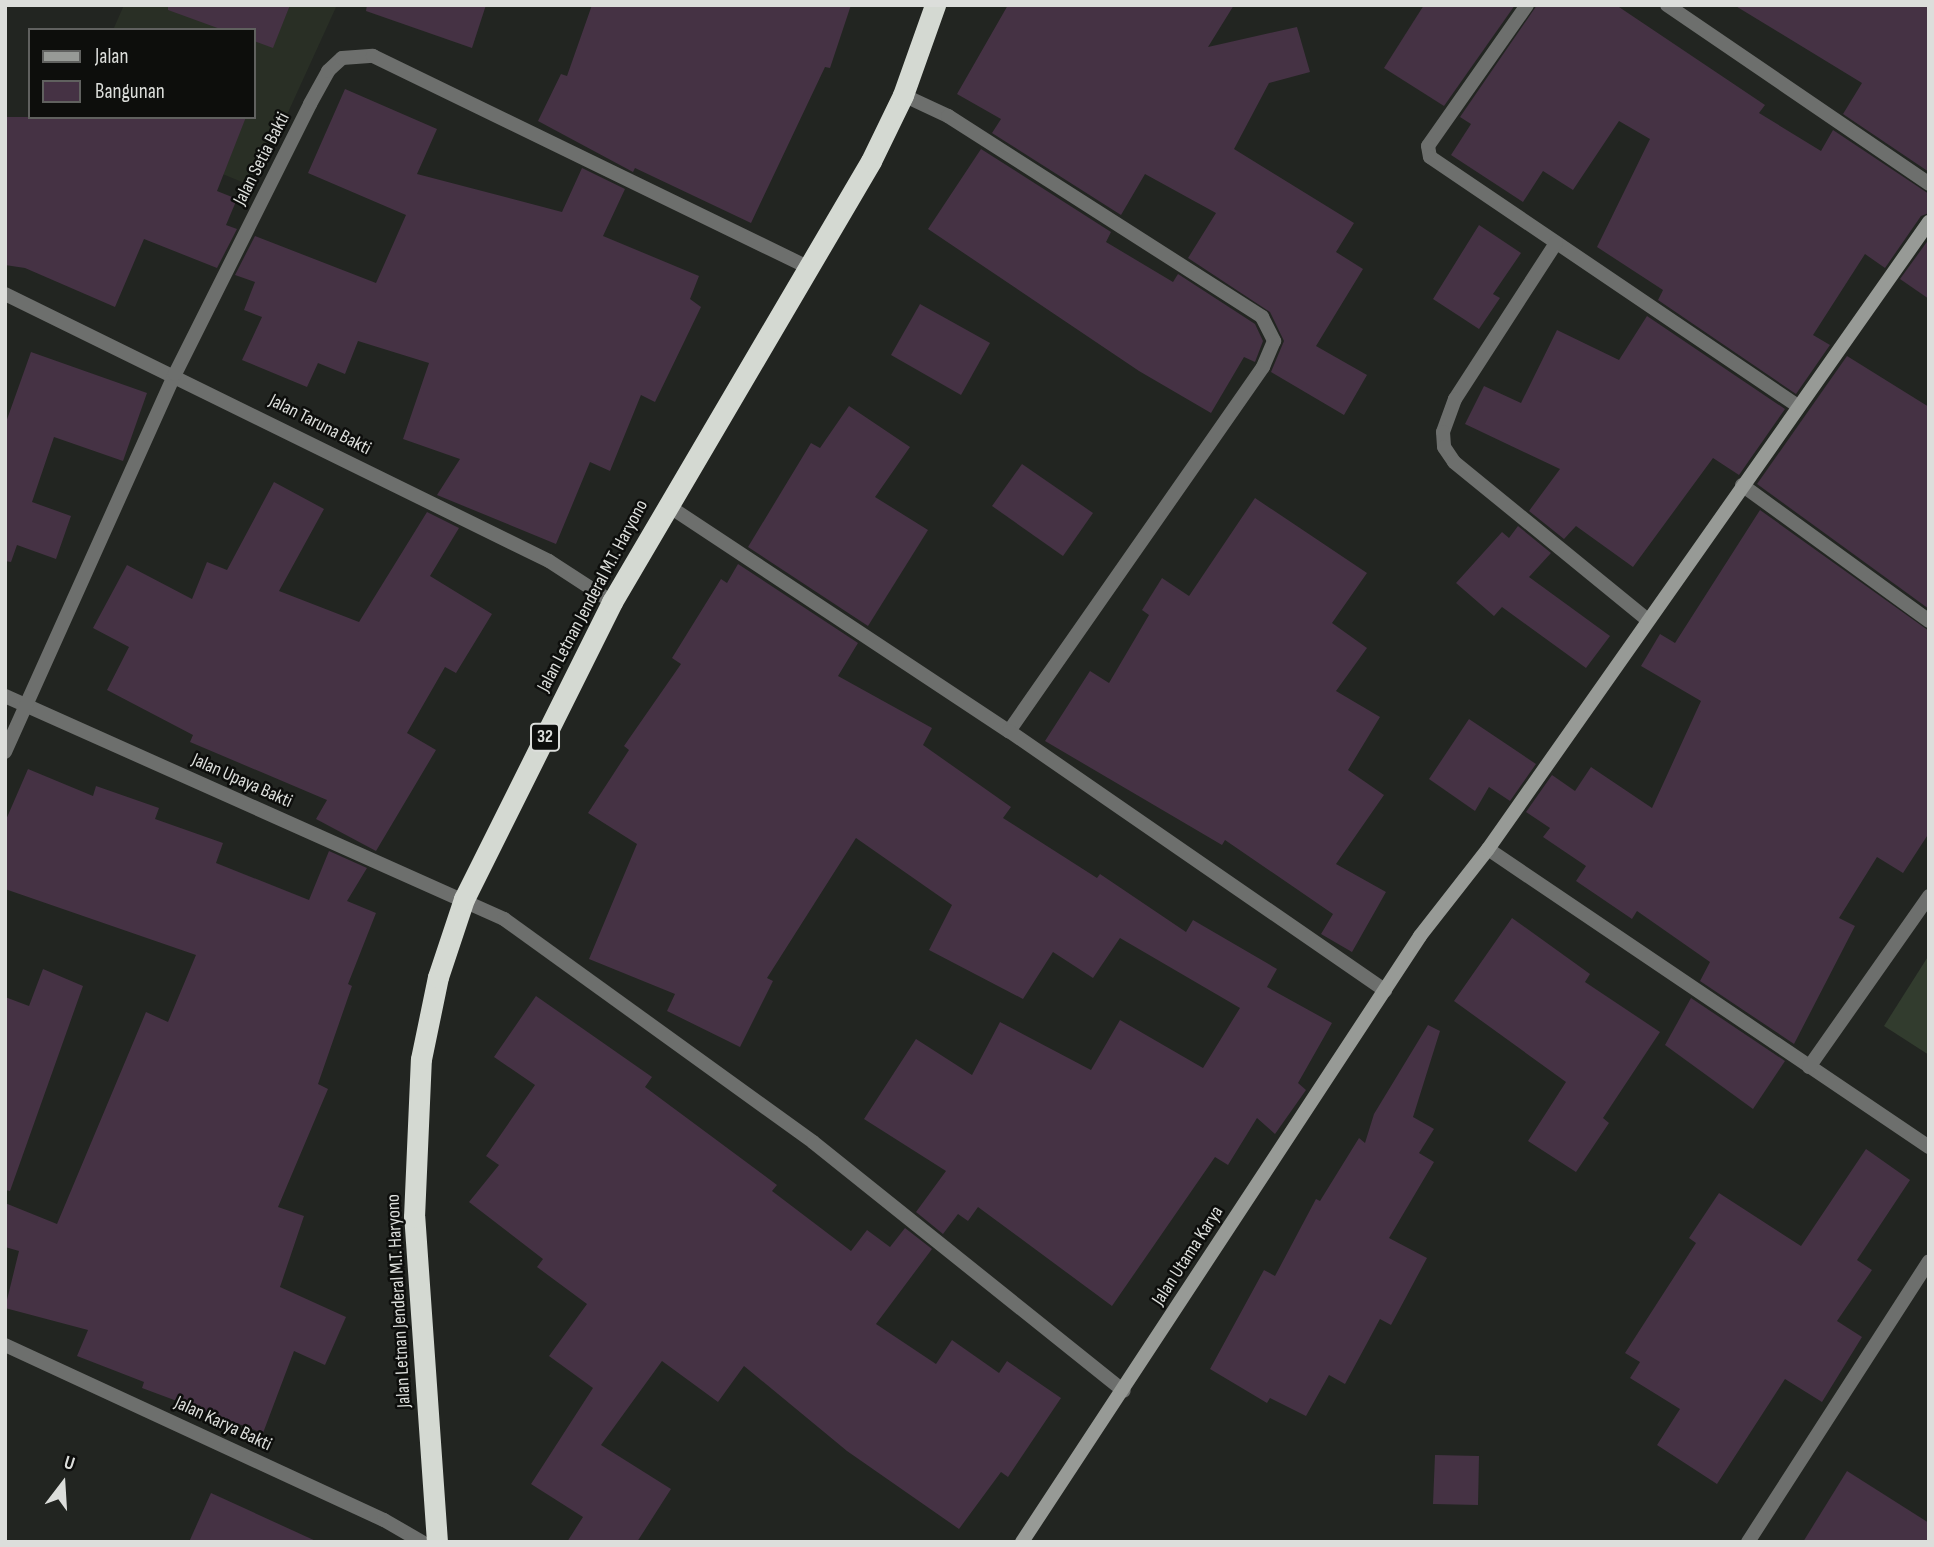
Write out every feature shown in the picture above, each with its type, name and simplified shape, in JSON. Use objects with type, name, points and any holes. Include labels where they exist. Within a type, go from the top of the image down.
[{"type":"highway","name":"Jalan Letnan Jenderal M.T. Haryono","points":[[437,1542],[415,1203],[421,1059],[438,977],[464,899],[612,602],[667,505],[811,269],[903,95],[936,5]]},
{"type":"street","points":[[1527,5],[1427,152],[1556,243],[1796,405]]},
{"type":"street","points":[[1667,5],[1929,184]]},
{"type":"street","name":"Jalan Setia Bakti","points":[[5,752],[175,374],[328,71],[342,58],[357,54],[373,56],[539,133],[811,269]]},
{"type":"street","points":[[903,95],[948,116],[1262,317],[1274,341],[1263,367],[1009,731]]},
{"type":"street","name":"Jalan Utama Karya","points":[[1022,1542],[1124,1391],[1420,936],[1488,849],[1796,405],[1929,222]]},
{"type":"street","points":[[1556,243],[1455,399],[1443,432],[1444,447],[1454,462],[1648,620]]},
{"type":"street","name":"Jalan Taruna Bakti","points":[[5,294],[175,374],[549,561],[612,602]]},
{"type":"street","points":[[1742,485],[1929,621]]},
{"type":"street","points":[[667,505],[1009,731],[1385,990]]},
{"type":"street","name":"Jalan Upaya Bakti","points":[[5,696],[504,919],[813,1142],[1124,1391]]},
{"type":"street","points":[[1488,849],[1929,1147]]},
{"type":"street","points":[[1809,1067],[1929,895]]},
{"type":"street","points":[[1748,1542],[1929,1262]]},
{"type":"street","name":"Jalan Karya Bakti","points":[[5,1345],[384,1520],[422,1542]]},
{"type":"shaded area","points":[[124,5],[337,5],[254,187],[90,119],[256,119],[256,28],[114,28]]},
{"type":"green space","points":[[1929,955],[1929,1055],[1884,1026]]},
{"type":"building","points":[[168,5],[290,5],[273,48],[256,42],[256,28],[218,28],[168,10]]},
{"type":"building","points":[[367,5],[486,5],[472,48],[366,11]]},
{"type":"building","points":[[592,5],[851,5],[830,68],[825,67],[751,223],[635,168],[633,172],[538,121],[561,74],[567,76]]},
{"type":"building","points":[[1008,5],[1234,5],[1208,47],[1297,27],[1310,72],[1269,83],[1234,149],[1354,223],[1336,252],[1363,269],[1316,346],[1367,375],[1344,415],[1271,372],[1284,341],[1270,312],[1188,258],[1216,213],[1145,174],[1121,215],[992,133],[1001,119],[957,94]]},
{"type":"building","points":[[1424,5],[1515,5],[1444,106],[1384,68]]},
{"type":"building","points":[[1537,5],[1616,5],[1765,105],[1759,113],[1821,151],[1833,130],[1929,194],[1929,213],[1921,216],[1885,268],[1865,254],[1813,335],[1830,345],[1796,394],[1658,300],[1663,290],[1597,247],[1650,139],[1619,121],[1573,190],[1543,171],[1523,202],[1451,155],[1471,124],[1460,117]]},
{"type":"building","points":[[1734,5],[1929,5],[1929,172],[1843,114],[1862,83]]},
{"type":"building","points":[[345,89],[437,129],[417,174],[562,212],[582,168],[625,189],[603,236],[699,276],[690,299],[701,307],[655,402],[641,395],[610,471],[590,462],[556,544],[437,495],[460,459],[403,439],[429,363],[358,341],[345,374],[318,363],[307,387],[242,360],[262,317],[244,310],[255,282],[235,275],[255,236],[376,283],[406,215],[308,173]]},
{"type":"building","points":[[5,117],[245,119],[217,191],[237,199],[226,225],[237,229],[217,268],[144,239],[115,307],[25,268],[5,265]]},
{"type":"building","points":[[981,149],[1111,232],[1106,242],[1173,282],[1178,274],[1255,324],[1263,341],[1255,362],[1244,357],[1211,413],[1139,371],[928,229]]},
{"type":"building","points":[[1479,225],[1521,253],[1493,294],[1500,298],[1479,329],[1433,299]]},
{"type":"building","points":[[1929,239],[1929,299],[1900,279]]},
{"type":"building","points":[[920,304],[990,343],[961,395],[891,355]]},
{"type":"building","points":[[1647,316],[1785,409],[1739,475],[1713,458],[1633,567],[1576,526],[1564,539],[1529,511],[1560,469],[1465,424],[1484,386],[1521,403],[1557,330],[1619,360]]},
{"type":"building","points":[[31,352],[147,393],[123,461],[54,437],[32,502],[71,516],[56,559],[17,545],[11,562],[5,561],[5,425]]},
{"type":"building","points":[[1847,356],[1929,407],[1929,609],[1757,484]]},
{"type":"building","points":[[849,406],[910,447],[875,497],[928,530],[868,626],[748,547],[811,443],[820,448]]},
{"type":"building","points":[[1022,464],[1093,513],[1063,556],[992,506]]},
{"type":"building","points":[[274,482],[324,509],[279,591],[359,622],[427,512],[459,528],[430,576],[492,614],[456,673],[445,667],[407,733],[436,750],[376,851],[316,819],[327,800],[190,742],[193,735],[107,690],[129,647],[93,628],[127,565],[192,599],[207,562],[227,570]]},
{"type":"building","points":[[1255,498],[1367,573],[1332,623],[1367,648],[1336,691],[1380,717],[1348,770],[1384,795],[1336,864],[1386,892],[1352,952],[1321,934],[1333,914],[1225,840],[1222,845],[1045,741],[1090,671],[1109,683],[1149,615],[1142,610],[1162,578],[1189,596]]},
{"type":"building","points":[[1760,510],[1929,631],[1929,833],[1903,873],[1877,857],[1839,918],[1855,926],[1794,1044],[1700,981],[1710,962],[1637,911],[1632,919],[1576,881],[1586,866],[1543,837],[1550,828],[1526,812],[1552,775],[1575,791],[1591,767],[1652,808],[1701,701],[1641,666],[1660,634],[1675,643]]},
{"type":"building","points":[[1518,526],[1551,553],[1529,577],[1610,636],[1586,668],[1502,607],[1494,616],[1456,583],[1502,532],[1509,538]]},
{"type":"building","points":[[738,564],[858,643],[838,676],[932,728],[923,745],[1011,807],[1003,818],[1097,878],[1100,874],[1186,932],[1193,920],[1277,969],[1267,987],[1332,1023],[1298,1083],[1306,1090],[1275,1134],[1257,1118],[1228,1165],[1215,1157],[1112,1306],[978,1207],[968,1221],[958,1214],[943,1234],[916,1212],[946,1171],[864,1119],[916,1039],[972,1075],[1000,1022],[1091,1070],[1120,1020],[1203,1068],[1240,1008],[1120,938],[1093,978],[1053,952],[1023,999],[929,950],[952,905],[856,838],[767,978],[773,981],[740,1047],[667,1011],[675,994],[589,959],[637,844],[588,813],[629,750],[624,746],[681,664],[672,658],[721,579],[727,583]]},
{"type":"building","points":[[1469,719],[1536,764],[1510,801],[1489,787],[1475,811],[1429,779]]},
{"type":"building","points":[[28,769],[93,796],[96,786],[159,808],[155,819],[223,843],[216,863],[309,900],[329,851],[367,868],[347,901],[376,913],[348,984],[352,986],[318,1084],[328,1089],[278,1207],[304,1216],[280,1287],[346,1317],[325,1365],[294,1351],[263,1433],[142,1388],[144,1382],[77,1356],[88,1330],[5,1308],[19,1251],[5,1247],[5,1203],[57,1224],[146,1012],[168,1022],[196,955],[5,889],[5,822]]},
{"type":"building","points":[[1512,918],[1590,974],[1585,982],[1660,1032],[1603,1118],[1609,1123],[1576,1172],[1528,1141],[1566,1082],[1454,1001]]},
{"type":"building","points":[[43,969],[83,986],[10,1191],[5,1190],[5,997],[29,1006]]},
{"type":"building","points":[[536,996],[652,1077],[645,1087],[777,1185],[772,1191],[851,1251],[867,1230],[890,1247],[905,1228],[932,1249],[876,1324],[936,1364],[952,1340],[999,1373],[1007,1361],[1061,1398],[1008,1477],[1001,1472],[959,1529],[847,1451],[744,1366],[718,1402],[662,1361],[601,1445],[671,1489],[637,1542],[567,1542],[583,1517],[531,1484],[593,1388],[549,1356],[587,1304],[537,1267],[543,1259],[469,1202],[499,1165],[486,1156],[535,1085],[494,1057]]},
{"type":"building","points":[[1691,998],[1785,1061],[1753,1109],[1665,1045]]},
{"type":"building","points":[[1428,1025],[1440,1031],[1413,1117],[1434,1129],[1419,1153],[1434,1162],[1389,1238],[1427,1258],[1391,1325],[1380,1319],[1345,1384],[1329,1375],[1306,1416],[1270,1398],[1267,1403],[1210,1369],[1264,1270],[1275,1276],[1316,1199],[1320,1201],[1359,1138],[1365,1143],[1374,1114]]},
{"type":"building","points":[[1866,1149],[1910,1180],[1857,1260],[1872,1270],[1837,1321],[1862,1337],[1822,1402],[1785,1379],[1717,1484],[1657,1445],[1680,1409],[1630,1378],[1640,1362],[1625,1353],[1696,1243],[1689,1238],[1719,1193],[1801,1246]]},
{"type":"building","points":[[1435,1455],[1479,1456],[1478,1505],[1433,1504]]},
{"type":"building","points":[[1847,1471],[1929,1523],[1929,1542],[1803,1542]]},
{"type":"building","points":[[211,1493],[318,1542],[189,1542]]}]
